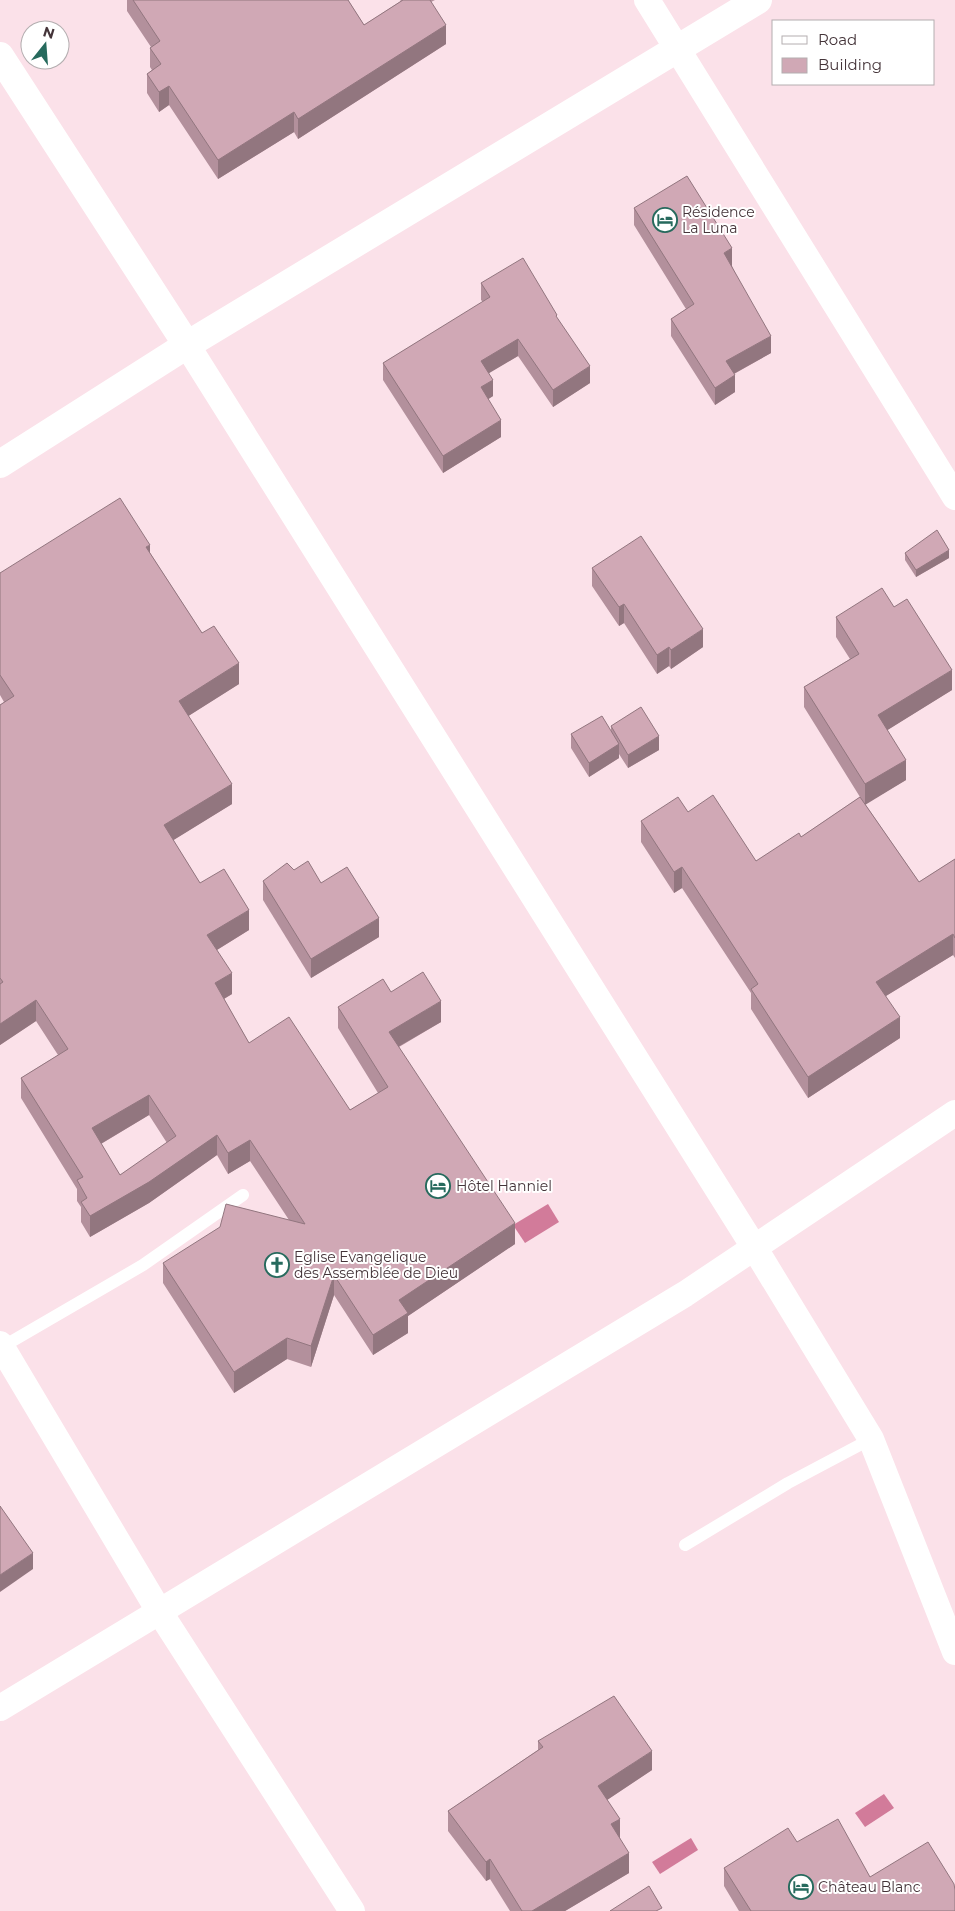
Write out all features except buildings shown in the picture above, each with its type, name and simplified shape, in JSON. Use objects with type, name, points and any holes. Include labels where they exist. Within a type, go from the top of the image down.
[{"type":"street","points":[[647,0],[955,497]]},
{"type":"street","points":[[0,464],[187,345],[758,0]]},
{"type":"street","points":[[0,56],[187,345],[754,1247],[871,1439],[955,1652]]},
{"type":"street","points":[[0,1708],[685,1294],[955,1113]]},
{"type":"street","points":[[1,1345],[160,1611],[352,1911]]},
{"type":"lane","points":[[1,1345],[143,1265],[243,1195]]},
{"type":"lane","points":[[685,1545],[788,1483],[871,1439]]},
{"type":"shaded area","points":[[548,1204],[559,1222],[525,1243],[513,1225]]},
{"type":"shaded area","points":[[884,1794],[894,1808],[865,1827],[855,1813]]},
{"type":"shaded area","points":[[691,1838],[698,1850],[660,1874],[652,1862]]},
{"type":"place","name":"Résidence La Luna","points":[[665,220]]},
{"type":"place","name":"Hôtel Hanniel","points":[[438,1186]]},
{"type":"place","name":"Eglise Evangelique des Assemblée de Dieu","points":[[277,1265]]},
{"type":"place","name":"Château Blanc","points":[[801,1887]]}]
